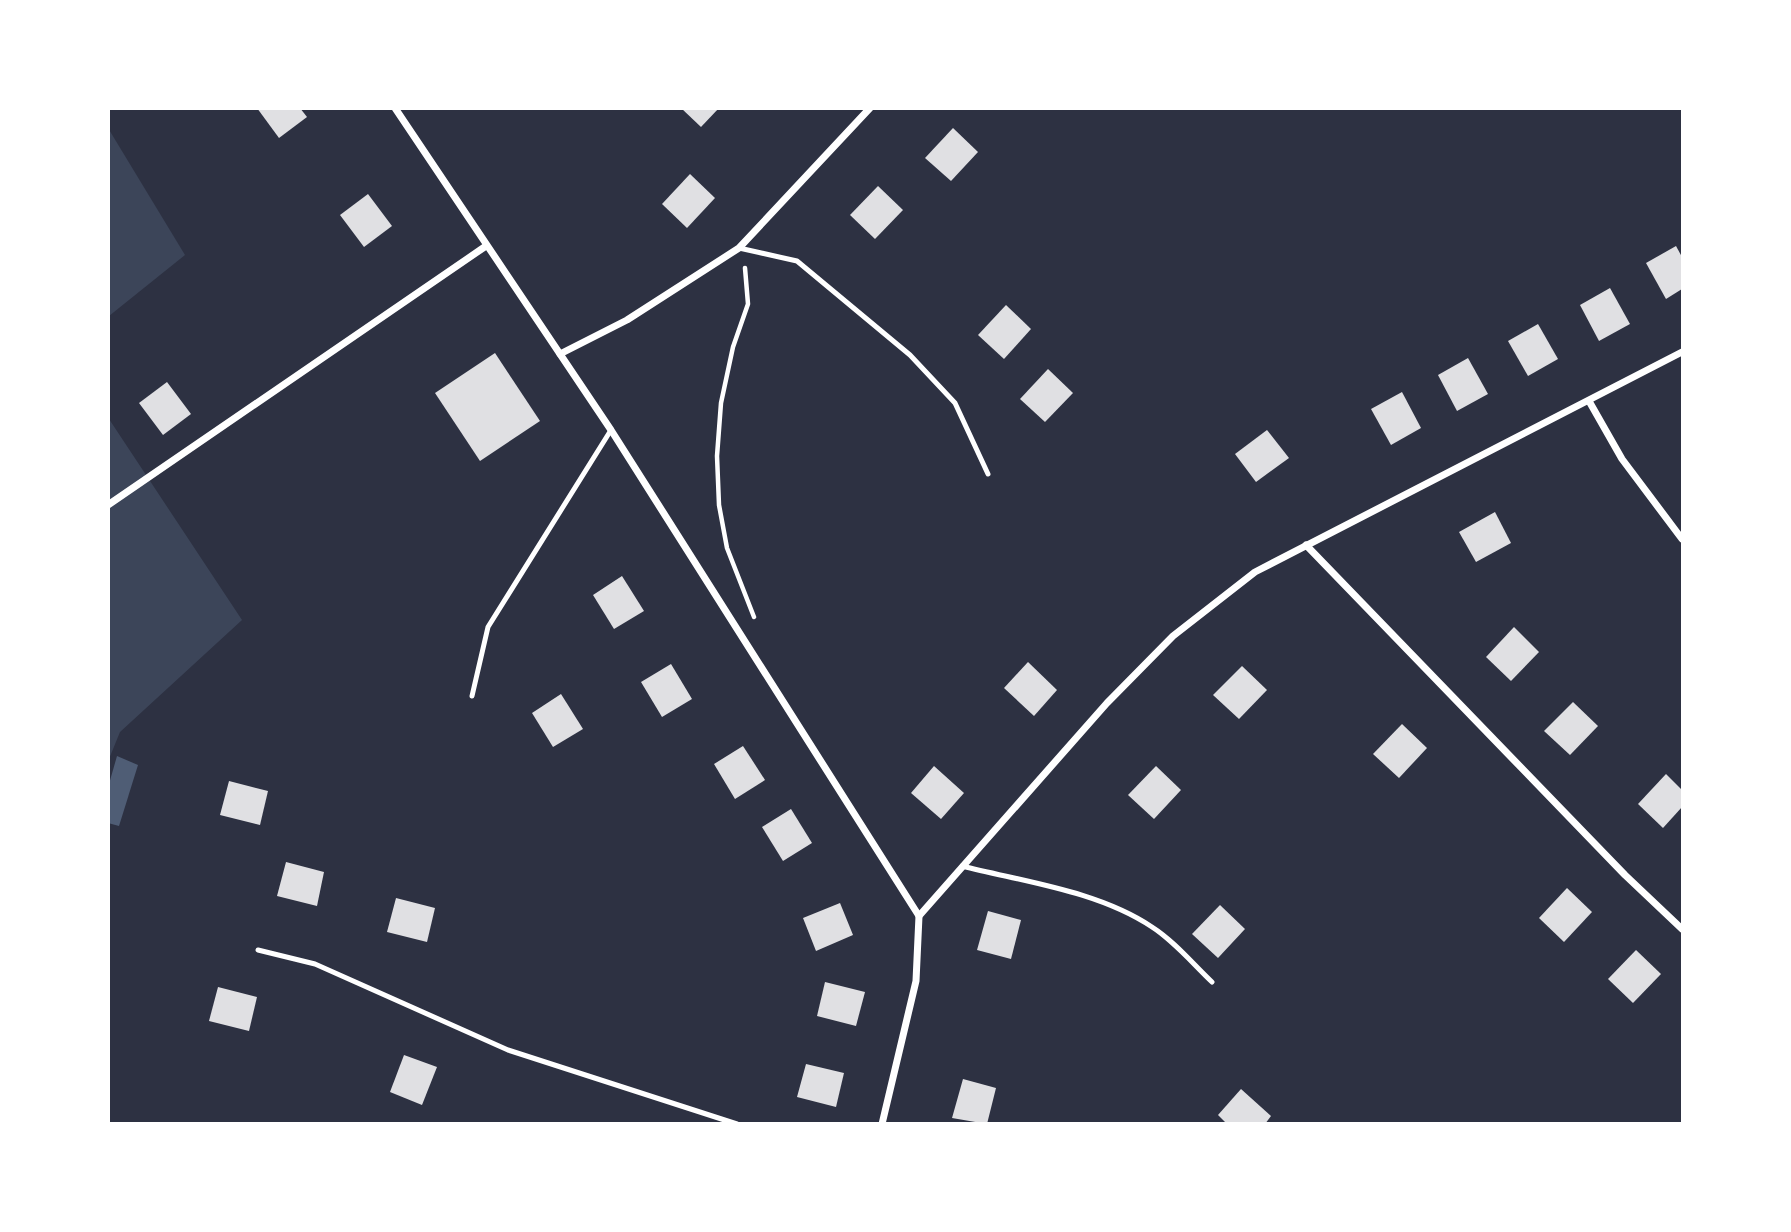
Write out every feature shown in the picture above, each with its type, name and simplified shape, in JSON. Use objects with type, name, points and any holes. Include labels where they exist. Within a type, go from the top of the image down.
[{"type":"street","points":[[395,108],[611,430],[919,916],[916,981],[883,1124]]},
{"type":"street","points":[[560,354],[627,320],[739,248],[870,108]]},
{"type":"street","points":[[108,505],[486,246]]},
{"type":"street","points":[[919,916],[1107,703],[1173,636],[1255,572],[1682,352]]},
{"type":"street","points":[[1590,401],[1622,459],[1682,540]]},
{"type":"street","points":[[1306,545],[1625,875],[1682,929]]},
{"type":"lane","points":[[739,248],[796,261],[910,355],[955,403],[988,474]]},
{"type":"lane","points":[[472,696],[488,627],[611,430]]},
{"type":"lane","points":[[962,866],[1108,904],[1134,916],[1155,928],[1212,982]]},
{"type":"lane","points":[[258,950],[315,964],[508,1050],[737,1124]]},
{"type":"path","points":[[739,248],[748,278],[748,304],[733,347],[721,403],[717,456],[719,505],[727,548],[756,621]]},
{"type":"shaded area","points":[[108,128],[185,255],[109,316],[108,316]]},
{"type":"shaded area","points":[[109,419],[242,620],[120,732],[109,759]]},
{"type":"shaded area","points":[[117,756],[138,765],[119,826],[108,823],[109,784]]},
{"type":"building","points":[[257,108],[300,108],[307,117],[279,138]]},
{"type":"building","points":[[681,108],[719,108],[701,127]]},
{"type":"building","points":[[953,128],[978,152],[951,181],[925,158]]},
{"type":"building","points":[[690,174],[715,198],[687,228],[662,204]]},
{"type":"building","points":[[878,186],[903,210],[875,239],[850,215]]},
{"type":"building","points":[[368,194],[392,226],[364,247],[340,215]]},
{"type":"building","points":[[1676,246],[1682,257],[1682,289],[1666,299],[1646,263]]},
{"type":"building","points":[[1610,288],[1630,324],[1599,341],[1580,305]]},
{"type":"building","points":[[1006,305],[1031,329],[1004,359],[978,335]]},
{"type":"building","points":[[1538,324],[1558,359],[1528,376],[1508,341]]},
{"type":"building","points":[[495,353],[540,421],[480,461],[435,393]]},
{"type":"building","points":[[1468,358],[1488,394],[1457,411],[1438,375]]},
{"type":"building","points":[[1048,369],[1073,393],[1045,422],[1020,399]]},
{"type":"building","points":[[167,382],[191,414],[163,435],[139,403]]},
{"type":"building","points":[[1402,392],[1421,428],[1391,445],[1371,409]]},
{"type":"building","points":[[1267,430],[1289,458],[1256,482],[1235,454]]},
{"type":"building","points":[[1495,512],[1511,543],[1476,562],[1459,532]]},
{"type":"building","points":[[622,576],[644,611],[614,629],[593,595]]},
{"type":"building","points":[[1514,627],[1539,652],[1511,681],[1486,657]]},
{"type":"building","points":[[1028,662],[1057,690],[1034,716],[1004,688]]},
{"type":"building","points":[[671,664],[692,699],[662,717],[641,682]]},
{"type":"building","points":[[1242,666],[1267,690],[1239,719],[1213,695]]},
{"type":"building","points":[[561,694],[583,729],[553,747],[532,713]]},
{"type":"building","points":[[1573,702],[1598,726],[1570,755],[1544,731]]},
{"type":"building","points":[[1402,724],[1427,748],[1399,778],[1373,754]]},
{"type":"building","points":[[743,746],[765,780],[735,799],[714,764]]},
{"type":"building","points":[[934,766],[964,793],[941,819],[911,793]]},
{"type":"building","points":[[1156,766],[1181,790],[1154,819],[1128,795]]},
{"type":"building","points":[[1666,774],[1682,790],[1682,807],[1663,828],[1638,804]]},
{"type":"building","points":[[229,781],[268,791],[260,825],[220,815]]},
{"type":"building","points":[[791,809],[812,843],[783,861],[762,827]]},
{"type":"building","points":[[286,862],[324,872],[317,906],[277,896]]},
{"type":"building","points":[[1567,888],[1592,912],[1564,942],[1539,918]]},
{"type":"building","points":[[396,898],[435,908],[427,942],[387,932]]},
{"type":"building","points":[[840,903],[853,935],[816,951],[803,918]]},
{"type":"building","points":[[1220,905],[1245,929],[1218,958],[1192,934]]},
{"type":"building","points":[[988,911],[1021,920],[1011,959],[977,950]]},
{"type":"building","points":[[1636,950],[1661,974],[1633,1003],[1608,979]]},
{"type":"building","points":[[825,982],[865,992],[856,1026],[817,1016]]},
{"type":"building","points":[[218,987],[257,997],[249,1031],[209,1021]]},
{"type":"building","points":[[404,1055],[437,1067],[422,1105],[390,1092]]},
{"type":"building","points":[[806,1064],[844,1073],[836,1107],[797,1097]]},
{"type":"building","points":[[963,1079],[996,1088],[987,1124],[952,1118]]},
{"type":"building","points":[[1241,1089],[1271,1116],[1265,1124],[1227,1124],[1218,1115]]}]
